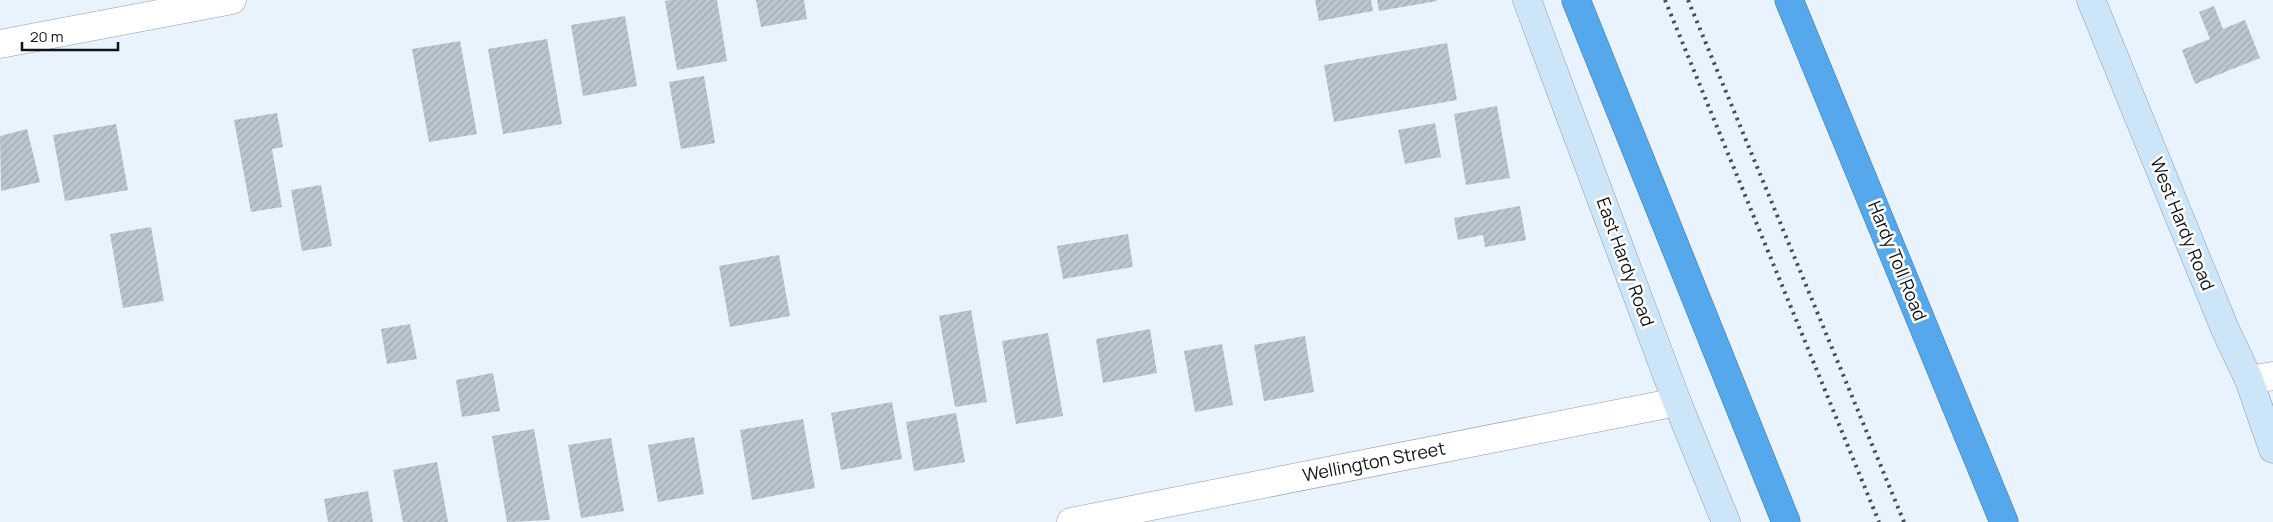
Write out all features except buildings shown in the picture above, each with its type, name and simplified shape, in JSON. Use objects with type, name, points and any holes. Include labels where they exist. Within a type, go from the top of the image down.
[{"type":"highway","points":[[1576,0],[1786,522]]},
{"type":"highway","name":"Hardy Toll Road","points":[[1789,0],[2004,522]]},
{"type":"main road","name":"East Hardy Road","points":[[1527,0],[1677,402],[1726,522]]},
{"type":"main road","name":"West Hardy Road","points":[[2091,0],[2225,329],[2261,378],[2273,449]]},
{"type":"street","points":[[0,44],[232,0]]},
{"type":"street","name":"Wellington Street","points":[[1071,522],[1677,402]]},
{"type":"railway","points":[[1665,0],[1879,522]]},
{"type":"railway","points":[[1688,0],[1904,522]]}]
